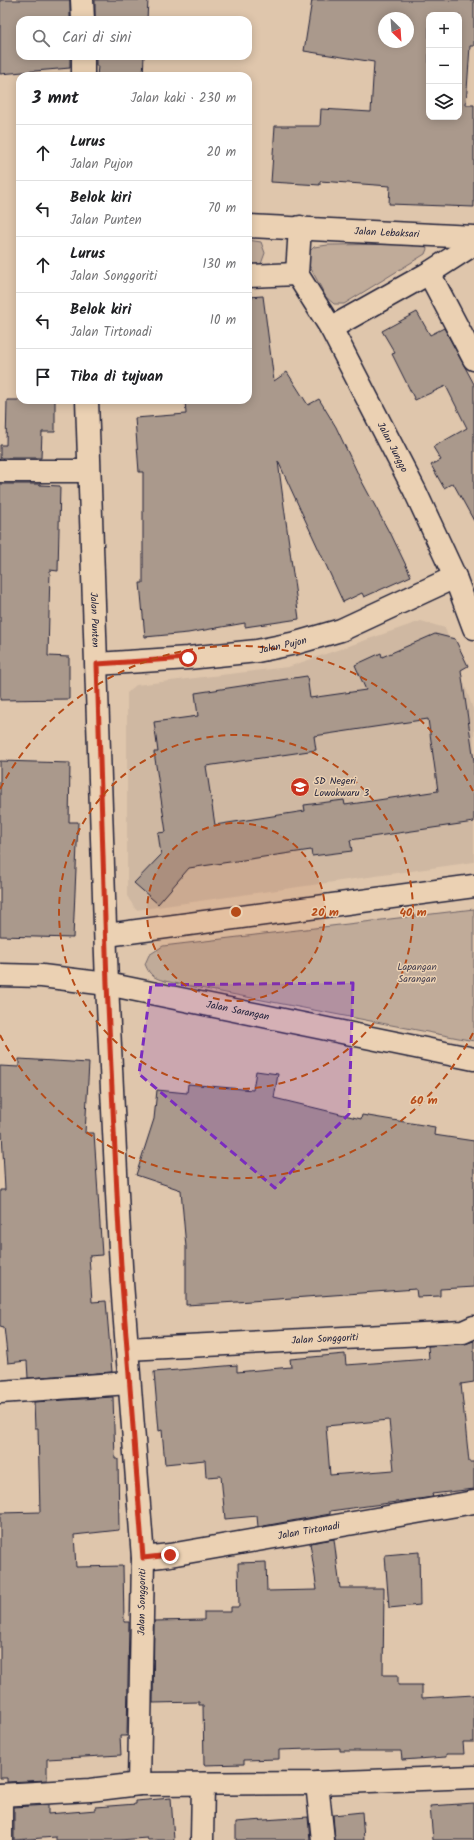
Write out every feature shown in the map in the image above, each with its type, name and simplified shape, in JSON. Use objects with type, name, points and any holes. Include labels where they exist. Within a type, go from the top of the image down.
[{"type":"street","points":[[82,0],[83,16]]},
{"type":"street","points":[[83,60],[83,72]]},
{"type":"street","name":"Jalan Lebaksari","points":[[252,226],[300,227],[474,237]]},
{"type":"street","points":[[252,276],[297,274],[300,227]]},
{"type":"street","points":[[331,328],[429,273],[474,244]]},
{"type":"street","points":[[429,273],[474,359]]},
{"type":"street","name":"Jalan Junggo","points":[[297,274],[331,328],[416,491],[455,577],[474,628]]},
{"type":"street","name":"Jalan Punten","points":[[87,404],[107,935],[107,984]]},
{"type":"street","points":[[0,471],[89,471]]},
{"type":"street","name":"Jalan Pujon","points":[[97,664],[195,658],[257,651],[296,643],[340,630],[455,577]]},
{"type":"street","points":[[107,935],[474,886]]},
{"type":"street","name":"Jalan Sarangan","points":[[0,975],[42,976],[107,984],[474,1059]]},
{"type":"street","name":"Jalan Songgoriti","points":[[107,984],[121,1268],[143,1558],[139,1784]]},
{"type":"street","name":"Jalan Songgoriti","points":[[128,1349],[463,1332],[474,1327]]},
{"type":"street","points":[[0,1392],[129,1383]]},
{"type":"street","name":"Jalan Tirtonadi","points":[[143,1558],[178,1554],[474,1502]]},
{"type":"street","points":[[1,1840],[1,1795],[90,1790],[139,1784],[317,1783],[474,1777]]},
{"type":"street","points":[[317,1783],[323,1840]]},
{"type":"street","points":[[202,1840],[203,1784]]},
{"type":"highlighted area","points":[[353,983],[349,1114],[275,1188],[139,1074],[151,985]]},
{"type":"shaded area","name":"SD Negeri Lowokwaru 3","points":[[421,621],[445,628],[474,712],[474,862],[136,910],[127,896],[127,693],[136,685],[288,667]]},
{"type":"green space","points":[[252,241],[261,242],[265,253],[261,264],[252,266]]},
{"type":"green space","points":[[328,245],[426,245],[427,249],[425,254],[344,304],[334,304],[326,297],[308,263],[308,253],[314,247]]},
{"type":"green space","name":"Lapangan Sarangan","points":[[474,909],[474,1041],[160,980],[151,975],[145,964],[149,955],[163,946]]},
{"type":"building","points":[[0,0],[70,0],[70,16],[16,16],[16,60],[70,60],[70,68],[0,74]]},
{"type":"building","points":[[95,0],[148,0],[147,16],[95,16]]},
{"type":"building","points":[[312,0],[474,0],[474,46],[470,46],[466,105],[474,105],[474,207],[389,204],[390,186],[320,181],[320,185],[271,182],[275,126],[320,126],[321,109],[371,112],[374,62],[304,51]]},
{"type":"building","points":[[96,60],[144,60],[143,72],[97,72],[98,66],[96,66]]},
{"type":"building","points":[[263,296],[274,381],[287,372],[308,405],[319,399],[336,427],[359,476],[390,532],[411,576],[364,597],[362,593],[343,602],[278,461],[299,619],[245,627],[245,623],[188,633],[145,637],[140,583],[143,583],[143,472],[139,472],[135,418],[186,414],[185,404],[252,404],[252,297]]},
{"type":"building","points":[[417,312],[430,335],[444,328],[474,384],[474,521],[453,483],[444,488],[431,465],[441,460],[433,447],[467,428],[446,386],[415,400],[392,354],[395,353],[382,331]]},
{"type":"building","points":[[7,400],[16,400],[16,404],[55,404],[55,432],[42,432],[41,458],[0,458],[0,445],[6,445]]},
{"type":"building","points":[[0,484],[40,484],[60,486],[58,571],[50,570],[48,656],[69,657],[69,699],[0,700]]},
{"type":"building","points":[[435,634],[455,639],[468,666],[461,670],[474,761],[474,822],[350,840],[352,851],[312,856],[311,850],[189,868],[158,904],[134,883],[161,855],[158,833],[166,832],[154,752],[158,752],[154,722],[198,716],[195,693],[307,676],[310,698],[366,690],[355,665],[381,653],[382,657]],"holes":[[[428,719],[438,791],[345,805],[344,800],[304,805],[305,811],[215,825],[206,766],[316,750],[314,736]]]},
{"type":"building","points":[[0,761],[70,763],[69,822],[78,822],[73,938],[0,936]]},
{"type":"building","points":[[19,1059],[89,1063],[85,1133],[94,1133],[102,1255],[89,1256],[92,1302],[106,1301],[112,1372],[28,1378],[27,1361],[8,1363],[4,1327],[0,1326],[0,1190],[5,1190],[2,1132],[0,1132],[0,1066],[19,1067]]},
{"type":"building","points":[[256,1071],[278,1074],[274,1098],[361,1119],[362,1115],[435,1127],[434,1135],[474,1141],[474,1287],[440,1289],[440,1296],[417,1297],[416,1289],[186,1305],[186,1247],[181,1190],[136,1175],[154,1119],[157,1090],[187,1093],[188,1084],[253,1090]]},
{"type":"building","points":[[474,1341],[474,1382],[461,1384],[469,1462],[474,1462],[474,1489],[432,1494],[433,1497],[330,1511],[330,1514],[258,1527],[257,1516],[225,1519],[221,1476],[206,1477],[205,1460],[165,1464],[162,1430],[159,1431],[154,1372],[237,1365],[237,1372],[291,1367],[290,1359],[345,1354],[346,1365],[429,1359],[428,1346],[464,1344]],"holes":[[[389,1420],[394,1470],[330,1475],[326,1426]]]},
{"type":"building","points":[[113,1397],[115,1459],[118,1459],[119,1530],[74,1535],[76,1567],[123,1566],[124,1622],[129,1622],[127,1736],[120,1736],[121,1755],[47,1759],[47,1780],[7,1782],[7,1778],[0,1778],[0,1513],[40,1512],[38,1428],[35,1428],[34,1402]]},
{"type":"building","points":[[334,1539],[340,1588],[384,1588],[383,1675],[398,1675],[398,1685],[422,1685],[422,1698],[474,1695],[474,1742],[463,1742],[464,1754],[446,1754],[446,1757],[402,1760],[401,1751],[340,1751],[340,1748],[279,1750],[279,1759],[244,1760],[244,1764],[204,1765],[203,1705],[199,1705],[199,1702],[153,1703],[154,1621],[204,1620],[204,1612],[231,1612],[231,1607],[239,1607],[238,1563],[266,1562],[267,1591],[317,1590],[310,1543]]},
{"type":"building","points":[[419,1552],[420,1605],[389,1608],[385,1555]]},
{"type":"building","points":[[171,1798],[174,1840],[148,1840],[147,1838],[119,1840],[56,1840],[56,1837],[14,1840],[14,1807],[48,1805],[48,1814],[96,1810],[96,1807],[136,1804],[136,1801]]},
{"type":"building","points":[[474,1803],[474,1840],[433,1840],[430,1806]]},
{"type":"building","points":[[362,1812],[364,1840],[335,1840],[333,1815]]},
{"type":"building","points":[[308,1817],[310,1840],[236,1840],[236,1822]]},
{"type":"place","name":"SD Negeri Lowokwaru 3","points":[[300,787]]},
{"type":"route","points":[[170,1555],[143,1558],[129,1383],[128,1349],[118,1214],[107,984],[107,935],[97,664],[188,658]]}]
